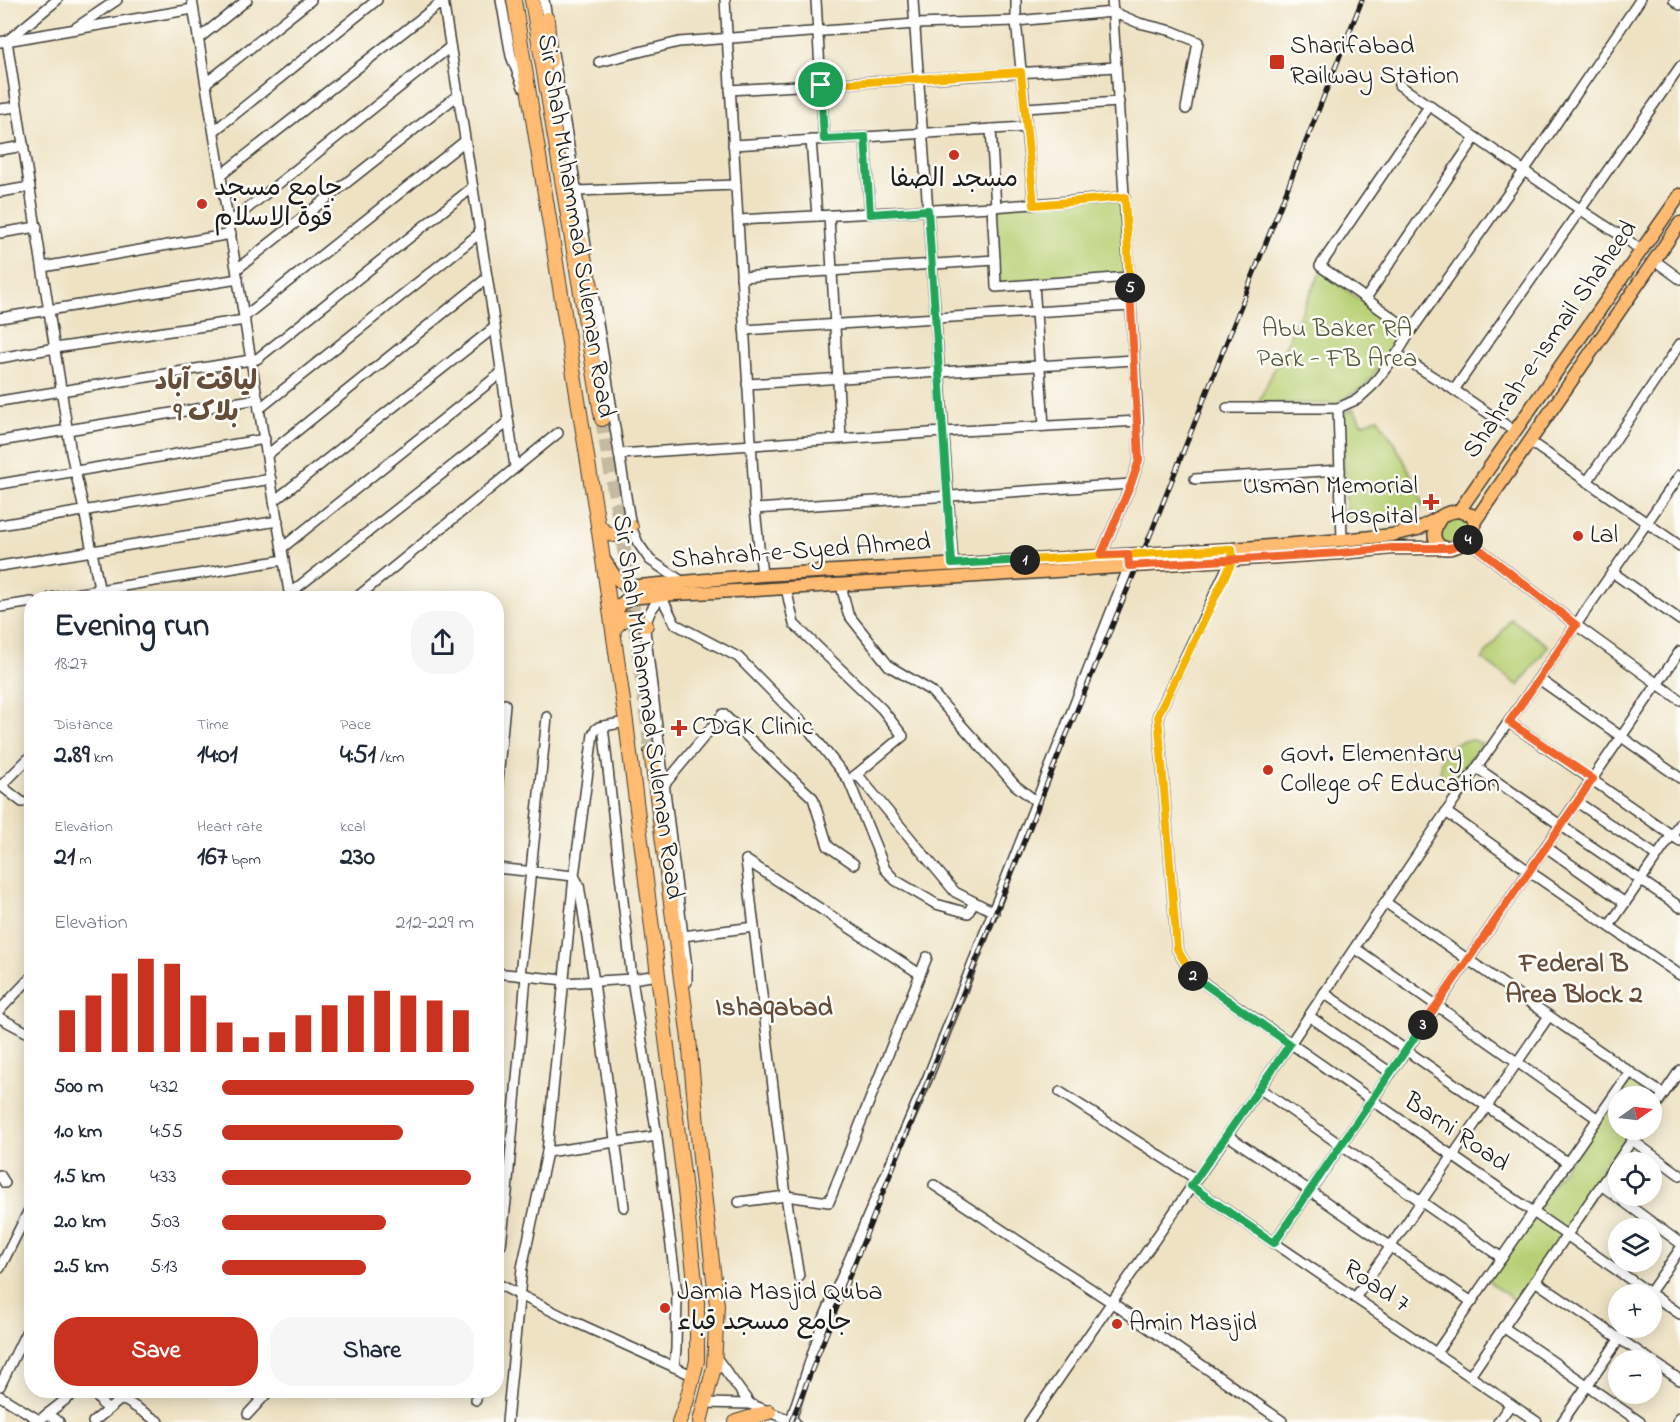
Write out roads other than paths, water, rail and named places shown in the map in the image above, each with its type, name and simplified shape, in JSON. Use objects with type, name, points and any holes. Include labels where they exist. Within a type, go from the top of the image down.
[{"type":"highway","name":"Sir Shah Muhammad Suleman Road","points":[[514,0],[603,557],[683,1173],[697,1300],[697,1361],[679,1422]]},
{"type":"highway","name":"Sir Shah Muhammad Suleman Road","points":[[532,0],[602,419]]},
{"type":"highway","points":[[547,19],[555,141]]},
{"type":"highway","points":[[562,179],[592,290]]},
{"type":"highway","points":[[598,525],[604,533],[614,536],[624,534],[631,527]]},
{"type":"highway","points":[[613,627],[620,621],[631,618],[646,625]]},
{"type":"highway","name":"Sir Shah Muhammad Suleman Road","points":[[651,752],[688,1039],[717,1305],[715,1356],[700,1422]]},
{"type":"highway","points":[[694,1376],[710,1383]]},
{"type":"highway","points":[[736,1422],[770,1412]]},
{"type":"main road","name":"Shahrah-e-Ismail Shaheed","points":[[1459,511],[1680,195]]},
{"type":"main road","name":"Shahrah-e-Ismail Shaheed","points":[[1475,521],[1680,222]]},
{"type":"main road","points":[[1459,511],[1472,515],[1475,521],[1474,531],[1463,544],[1445,548],[1437,543],[1434,531],[1445,514],[1459,511]]},
{"type":"main road","name":"Shahrah-e-Syed Ahmed","points":[[1232,554],[1392,535],[1418,529],[1445,514]]},
{"type":"main road","name":"Shahrah-e-Syed Ahmed","points":[[613,627],[620,605],[629,598],[841,585],[1129,560],[1232,554],[1340,553],[1392,548],[1445,548]]},
{"type":"main road","name":"Shahrah-e-Syed Ahmed","points":[[603,557],[616,578],[627,587],[762,575],[1101,555],[1129,560]]},
{"type":"street","points":[[3,41],[57,0]]},
{"type":"street","points":[[70,31],[117,0]]},
{"type":"street","points":[[198,39],[247,0]]},
{"type":"street","points":[[206,83],[311,0]]},
{"type":"street","points":[[214,130],[377,0]]},
{"type":"street","points":[[221,175],[443,0],[515,467]]},
{"type":"street","points":[[501,0],[511,56],[531,106]]},
{"type":"street","points":[[544,0],[631,527],[638,543],[650,560],[683,582]]},
{"type":"street","points":[[725,0],[755,509],[762,575]]},
{"type":"street","points":[[816,0],[824,139]]},
{"type":"street","points":[[913,0],[952,564]]},
{"type":"street","points":[[1016,0],[1016,21],[1034,205]]},
{"type":"street","points":[[1101,555],[1139,460],[1112,0]]},
{"type":"street","points":[[1227,408],[1338,408],[1358,399],[1372,386],[1397,354],[1640,0]]},
{"type":"street","points":[[1674,0],[1680,5]]},
{"type":"street","points":[[3,41],[70,31],[193,4],[289,591]]},
{"type":"street","points":[[599,62],[679,42],[915,24],[1016,21],[1113,12],[1198,42],[1186,109]]},
{"type":"street","points":[[3,41],[11,68],[75,472],[99,591]]},
{"type":"street","points":[[230,223],[450,47]]},
{"type":"street","points":[[730,90],[1116,67]]},
{"type":"street","points":[[1454,390],[1680,67]]},
{"type":"street","points":[[0,69],[11,68]]},
{"type":"street","points":[[1399,85],[1641,251]]},
{"type":"street","points":[[0,318],[238,274],[458,95]]},
{"type":"street","points":[[1025,108],[1119,102]]},
{"type":"street","points":[[1411,331],[1320,266],[1430,105]]},
{"type":"street","points":[[0,109],[17,106]]},
{"type":"street","points":[[733,145],[1026,127]]},
{"type":"street","points":[[991,129],[996,287],[1129,277]]},
{"type":"street","points":[[865,137],[870,214]]},
{"type":"street","points":[[1366,298],[1475,138]]},
{"type":"street","points":[[811,140],[818,216]]},
{"type":"street","points":[[0,358],[245,318],[465,141]]},
{"type":"street","points":[[0,150],[24,146]]},
{"type":"street","points":[[577,191],[736,184]]},
{"type":"street","points":[[0,192],[30,187]]},
{"type":"street","points":[[0,401],[257,359],[473,187]]},
{"type":"street","points":[[738,220],[1034,205],[1125,197]]},
{"type":"street","points":[[829,216],[841,438]]},
{"type":"street","points":[[0,233],[36,227]]},
{"type":"street","points":[[0,441],[258,404],[480,233]]},
{"type":"street","points":[[43,267],[231,234]]},
{"type":"street","points":[[741,277],[995,260]]},
{"type":"street","points":[[1654,260],[1680,279]]},
{"type":"street","points":[[267,455],[487,278]]},
{"type":"street","points":[[1034,284],[1044,426]]},
{"type":"street","points":[[744,330],[1131,306]]},
{"type":"street","points":[[274,501],[495,327]]},
{"type":"street","points":[[1587,482],[1680,344]]},
{"type":"street","points":[[1397,354],[1515,432]]},
{"type":"street","points":[[747,384],[1134,360]]},
{"type":"street","points":[[282,548],[501,373]]},
{"type":"street","points":[[1338,408],[1342,540]]},
{"type":"street","points":[[619,454],[841,438],[1138,421]]},
{"type":"street","points":[[296,591],[508,422]]},
{"type":"street","points":[[364,591],[558,432]]},
{"type":"street","points":[[0,484],[265,439]]},
{"type":"street","points":[[1529,441],[1680,546]]},
{"type":"street","points":[[1194,479],[1340,470]]},
{"type":"street","points":[[1029,1422],[1290,1044],[1446,812],[1679,477]]},
{"type":"street","points":[[0,525],[271,479]]},
{"type":"street","points":[[755,509],[1131,484]]},
{"type":"street","points":[[0,566],[278,521]]},
{"type":"street","points":[[1468,540],[1576,625],[1680,700]]},
{"type":"street","name":"Barni Road","points":[[1232,554],[1158,715],[1177,949],[1192,975],[1636,1284]]},
{"type":"street","points":[[121,591],[284,560]]},
{"type":"street","points":[[704,1403],[750,1404],[793,1421],[824,1318],[928,1077],[1037,802],[1129,560]]},
{"type":"street","points":[[1612,572],[1680,620]]},
{"type":"street","points":[[841,585],[848,615],[889,666],[931,691],[1015,785],[1037,802]]},
{"type":"street","points":[[786,588],[794,624],[801,633],[882,709],[903,736],[849,781]]},
{"type":"street","points":[[688,1039],[687,968],[646,639],[648,616],[655,604],[669,596],[675,624],[738,657],[805,725],[849,781],[885,868],[895,880],[936,904],[969,913],[974,902]]},
{"type":"street","points":[[0,607],[24,603]]},
{"type":"street","points":[[1274,1243],[1680,651]]},
{"type":"street","points":[[1539,678],[1680,778]]},
{"type":"street","points":[[504,715],[505,704]]},
{"type":"street","points":[[664,785],[723,714],[813,798],[828,846],[854,864]]},
{"type":"street","points":[[504,1218],[531,872],[548,717]]},
{"type":"street","points":[[507,1422],[519,1295],[527,1242],[548,1152],[574,876],[593,734],[596,729],[603,726],[626,722]]},
{"type":"street","points":[[1509,722],[1676,838]]},
{"type":"street","points":[[603,726],[632,979],[657,1136],[677,1293],[674,1367]]},
{"type":"street","points":[[22,802],[2,789],[24,764]]},
{"type":"street","points":[[1477,768],[1680,907]]},
{"type":"street","points":[[857,774],[956,892],[994,912]]},
{"type":"street","points":[[1577,802],[1657,856]]},
{"type":"street","points":[[1446,812],[1680,975]]},
{"type":"street","points":[[1610,926],[1657,856],[1676,838],[1680,822]]},
{"type":"street","points":[[1546,847],[1625,903]]},
{"type":"street","points":[[799,1277],[786,1196],[746,860],[920,974]]},
{"type":"street","points":[[504,869],[574,876]]},
{"type":"street","points":[[574,876],[579,885],[594,982],[624,1207]]},
{"type":"street","points":[[1385,902],[1663,1094],[1680,1070]]},
{"type":"street","points":[[683,936],[754,927]]},
{"type":"street","points":[[1355,948],[1598,1119]]},
{"type":"street","points":[[739,1202],[786,1196],[826,1203],[831,1200],[927,957]]},
{"type":"street","points":[[504,974],[564,982],[594,982],[658,975]]},
{"type":"street","points":[[0,1010],[24,987]]},
{"type":"street","points":[[1324,993],[1568,1163]]},
{"type":"street","points":[[1309,1016],[1391,1073]]},
{"type":"street","points":[[1355,1298],[1549,1016]]},
{"type":"street","points":[[1,1021],[24,1031]]},
{"type":"street","points":[[1436,1353],[1630,1072]]},
{"type":"street","points":[[1259,1088],[1502,1258]]},
{"type":"street","name":"Road 7","points":[[1060,1092],[1193,1182],[1274,1243],[1538,1422]]},
{"type":"street","points":[[1227,1135],[1311,1190],[1472,1302]]},
{"type":"street","points":[[548,1152],[657,1136]]},
{"type":"street","points":[[1470,1376],[1632,1140],[1680,1175]]},
{"type":"street","points":[[934,1185],[1111,1302],[1282,1420],[1281,1422]]},
{"type":"street","points":[[1601,1185],[1680,1243]]},
{"type":"street","points":[[0,1268],[24,1220]]},
{"type":"street","points":[[1657,1284],[1680,1249]]},
{"type":"street","points":[[1535,1281],[1608,1331]]},
{"type":"street","points":[[504,1287],[694,1376]]},
{"type":"street","name":"Barni Road","points":[[1662,1302],[1680,1314]]},
{"type":"street","points":[[1503,1327],[1640,1422]]},
{"type":"street","points":[[0,1386],[24,1336]]},
{"type":"street","points":[[1562,1422],[1619,1338],[1680,1380]]},
{"type":"street","points":[[715,1356],[750,1404]]},
{"type":"street","points":[[0,1396],[41,1419],[59,1422]]},
{"type":"street","points":[[41,1419],[68,1398]]},
{"type":"street","points":[[98,1398],[107,1410]]},
{"type":"street","points":[[248,1414],[263,1398]]},
{"type":"street","points":[[93,1422],[120,1400],[126,1401],[159,1422]]},
{"type":"street","points":[[1498,1422],[1510,1404]]},
{"type":"street","points":[[1677,1422],[1680,1418]]},
{"type":"tunnel","points":[[602,419],[630,585],[651,752]]},
{"type":"railway","points":[[791,1422],[1062,746],[1151,533],[1362,0]]},
{"type":"place","name":"Sharifabad Railway Station","points":[[1277,62]]},
{"type":"place","name":"مسجد الصفا","points":[[954,155]]},
{"type":"place","name":"جامع مسجد قوۃ الاسلام","points":[[202,204]]},
{"type":"place","name":"Usman Memorial Hospital","points":[[1431,502]]},
{"type":"place","name":"Lal","points":[[1578,536]]},
{"type":"place","name":"CDGK Clinic","points":[[679,728]]},
{"type":"place","name":"Govt. Elementary College of Education","points":[[1268,770]]},
{"type":"place","name":"Jamia Masjid Quba جامع مسجد قباء","points":[[665,1308]]},
{"type":"place","name":"Amin Masjid","points":[[1117,1324]]},
{"type":"district","name":"لیاقت آباد بلاک 9","points":[[206,398]]},
{"type":"district","name":"Federal B Area Block 2","points":[[1574,980]]},
{"type":"district","name":"Ishaqabad","points":[[774,1008]]},
{"type":"park label","name":"Abu Baker RA Park - FB Area","points":[[1337,345]]}]
